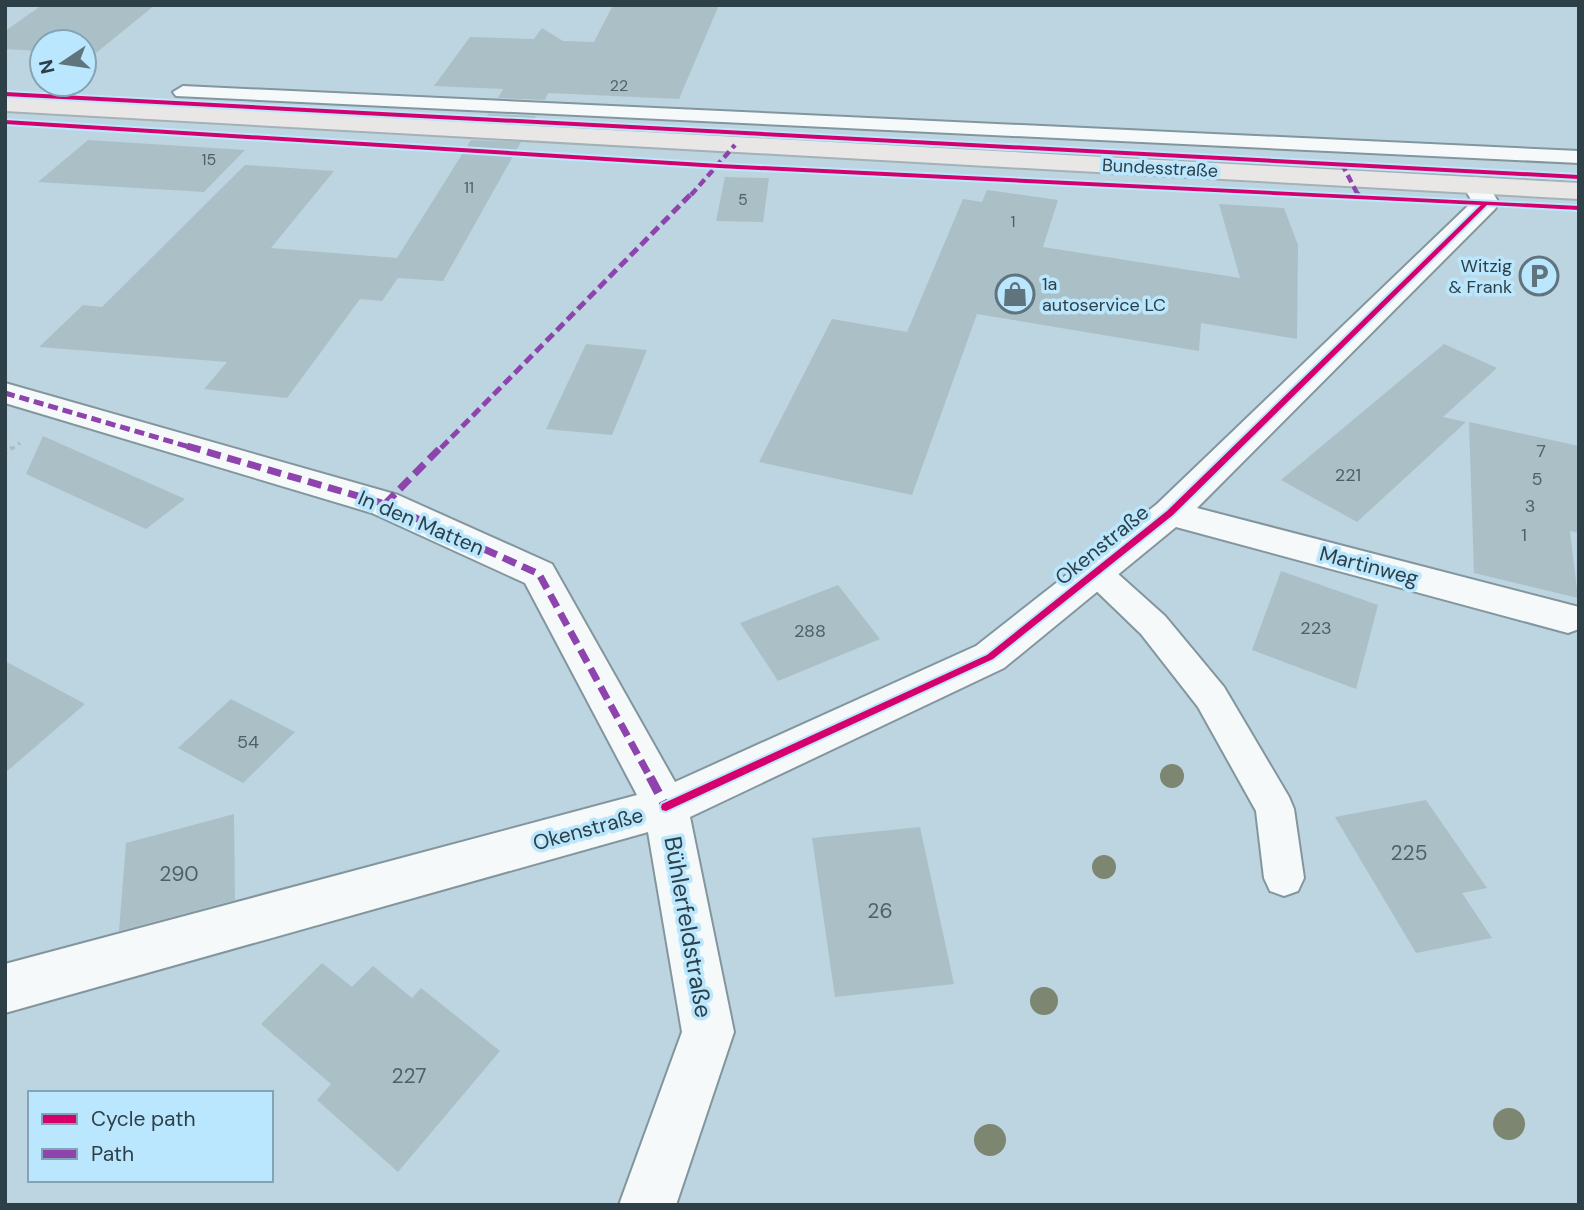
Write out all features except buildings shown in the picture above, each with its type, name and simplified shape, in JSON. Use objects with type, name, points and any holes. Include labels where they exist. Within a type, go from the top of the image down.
[{"type":"main road","name":"Bundesstraße","points":[[5,104],[1476,186]]},
{"type":"main road","points":[[1476,186],[1579,191]]},
{"type":"street","name":"Okenstraße","points":[[5,989],[666,807],[990,657],[1170,513],[1486,204],[1476,186]]},
{"type":"street","name":"In den Matten","points":[[5,393],[385,504],[540,574],[666,807]]},
{"type":"street","name":"Martinweg","points":[[1170,513],[1568,618]]},
{"type":"street","name":"Bühlerfeldstraße","points":[[647,1205],[708,1032],[666,807]]},
{"type":"lane","points":[[183,92],[1579,157]]},
{"type":"lane","points":[[1096,572],[1153,625],[1211,697],[1275,810],[1284,878]]},
{"type":"marked path","points":[[385,504],[719,166],[735,145]]},
{"type":"marked path","points":[[1342,164],[1359,196]]},
{"type":"marked path","points":[[5,393],[385,504],[539,574],[666,807]]},
{"type":"cycle path","points":[[5,94],[1579,177]]},
{"type":"cycle path","points":[[5,122],[719,166],[1579,208]]},
{"type":"cycle path","points":[[666,807],[990,657],[1170,513],[1486,203]]},
{"type":"place","name":"Witzig & Frank","points":[[1539,276]]},
{"type":"place","name":"1a autoservice LC","points":[[1015,294]]}]
